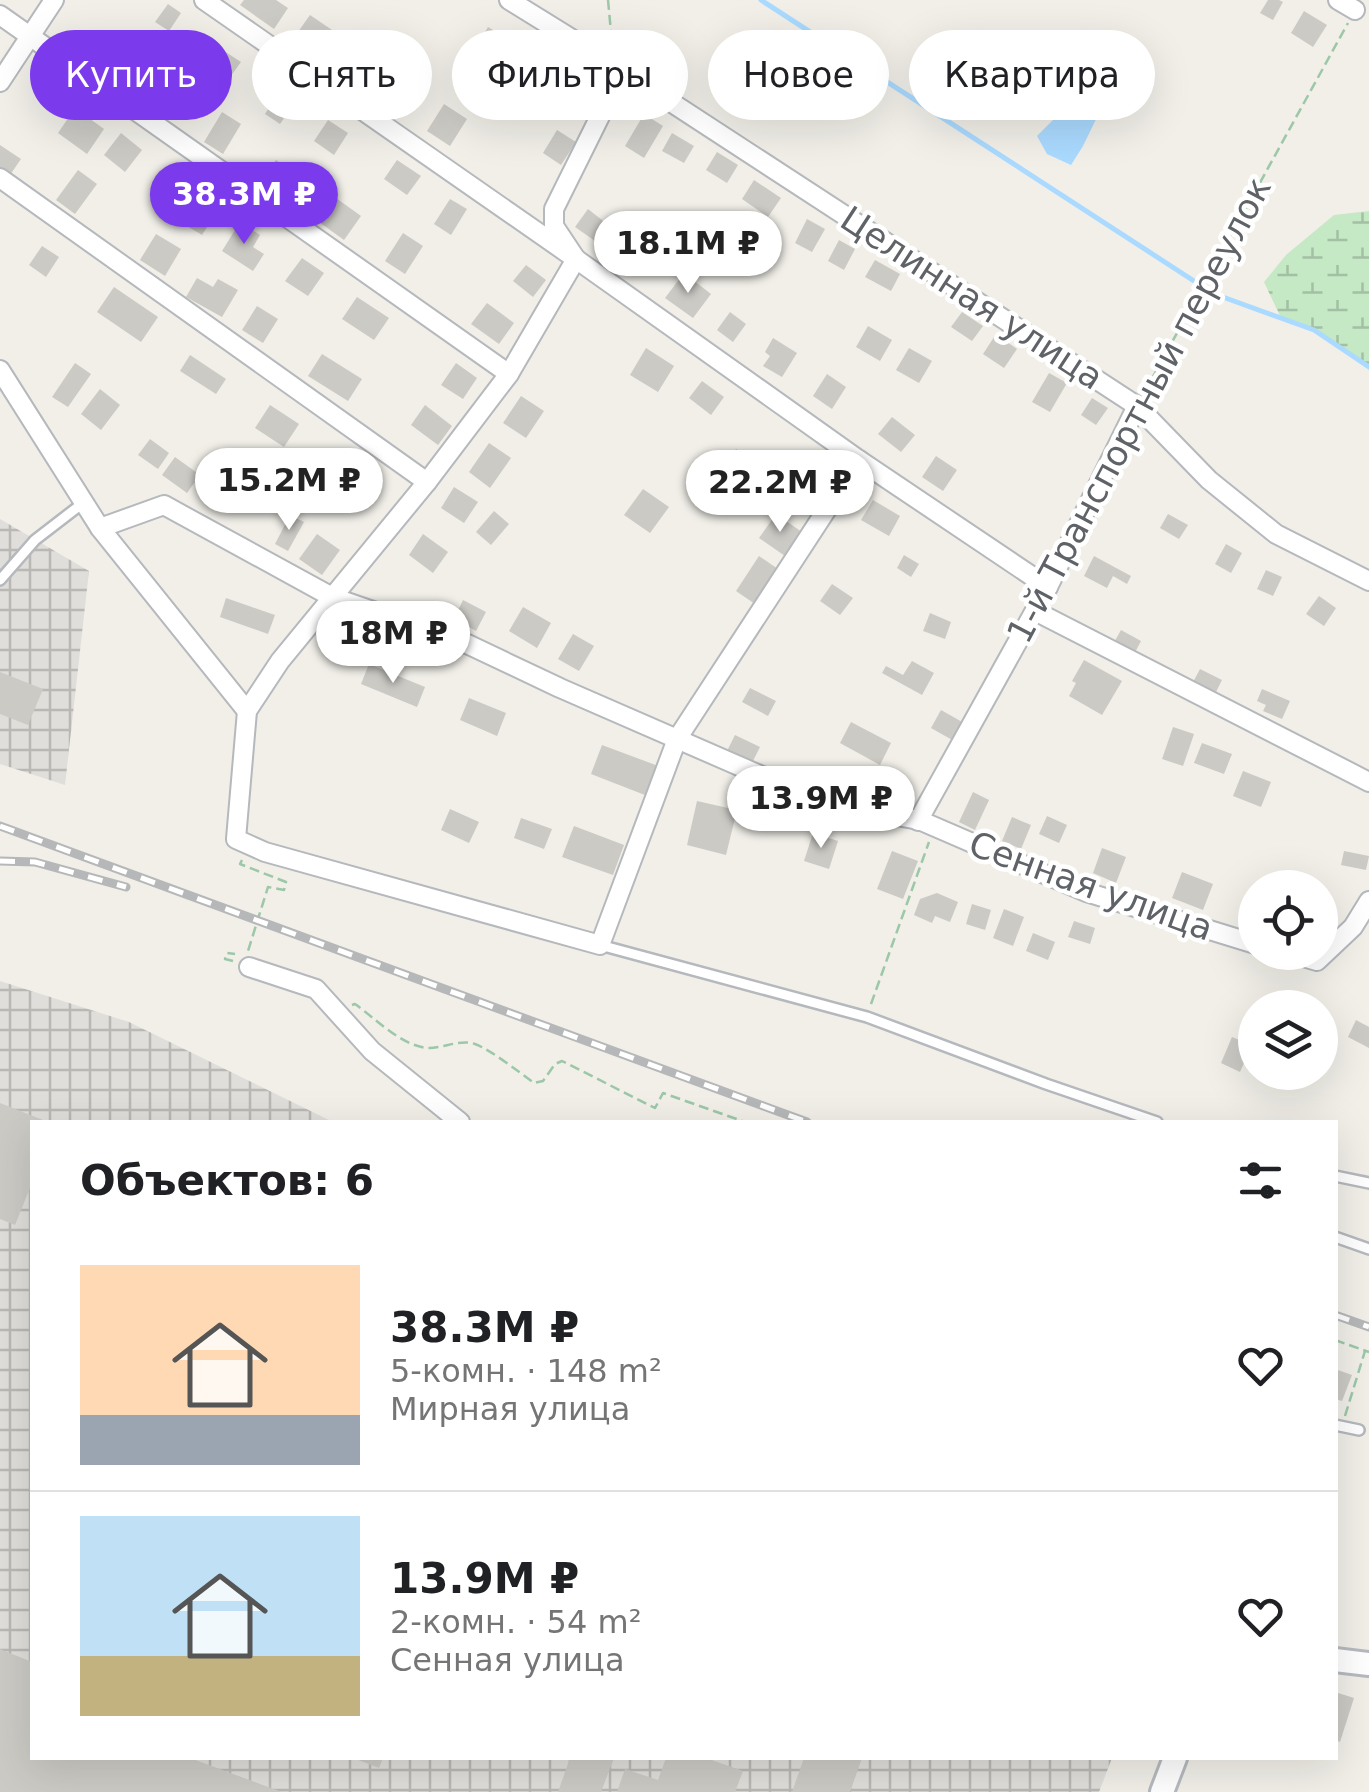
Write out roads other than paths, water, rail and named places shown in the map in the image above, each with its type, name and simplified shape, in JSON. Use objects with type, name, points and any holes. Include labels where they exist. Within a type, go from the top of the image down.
[{"type":"main road","points":[[1338,1660],[1369,1664]]},
{"type":"main road","points":[[1162,1792],[1173,1760]]},
{"type":"street","points":[[36,30],[54,0]]},
{"type":"street","points":[[204,0],[859,460],[1048,587]]},
{"type":"street","name":"Целинная улица","points":[[509,0],[557,30]]},
{"type":"street","points":[[0,15],[30,35]]},
{"type":"street","points":[[0,82],[30,39]]},
{"type":"street","name":"Целинная улица","points":[[688,113],[1137,406],[1210,480],[1276,534],[1369,581]]},
{"type":"street","points":[[151,120],[509,374]]},
{"type":"street","points":[[576,258],[554,226],[554,209],[598,120]]},
{"type":"street","points":[[0,178],[426,482]]},
{"type":"street","points":[[576,258],[509,374],[280,660],[247,711],[236,839],[265,852],[600,945],[678,739],[859,460]]},
{"type":"street","points":[[0,370],[100,528],[247,711]]},
{"type":"street","name":"1-й Транспортный переулок","points":[[924,822],[1048,587],[1137,406]]},
{"type":"street","name":"Сенная улица","points":[[100,528],[164,505],[332,597],[463,642],[824,803],[924,822],[1086,892],[1238,939]]},
{"type":"street","points":[[1035,611],[1369,782]]},
{"type":"street","points":[[1338,942],[1354,927],[1369,902]]},
{"type":"street","points":[[248,966],[316,989],[372,1052],[457,1120]]},
{"type":"lane","points":[[0,580],[35,540],[84,503]]},
{"type":"lane","points":[[600,945],[867,1017],[1151,1120]]},
{"type":"lane","points":[[1338,1177],[1369,1183]]},
{"type":"lane","points":[[1338,1238],[1369,1249]]},
{"type":"lane","points":[[1338,1425],[1359,1430]]},
{"type":"water","points":[[1053,120],[1096,120],[1071,165],[1047,154],[1037,136]]},
{"type":"waterway","points":[[761,0],[1194,281]]},
{"type":"waterway","points":[[1220,296],[1314,330],[1369,367]]},
{"type":"railway","points":[[0,826],[802,1120]]},
{"type":"railway","points":[[0,861],[35,862],[126,887]]},
{"type":"railway","points":[[1338,1316],[1369,1327]]}]
